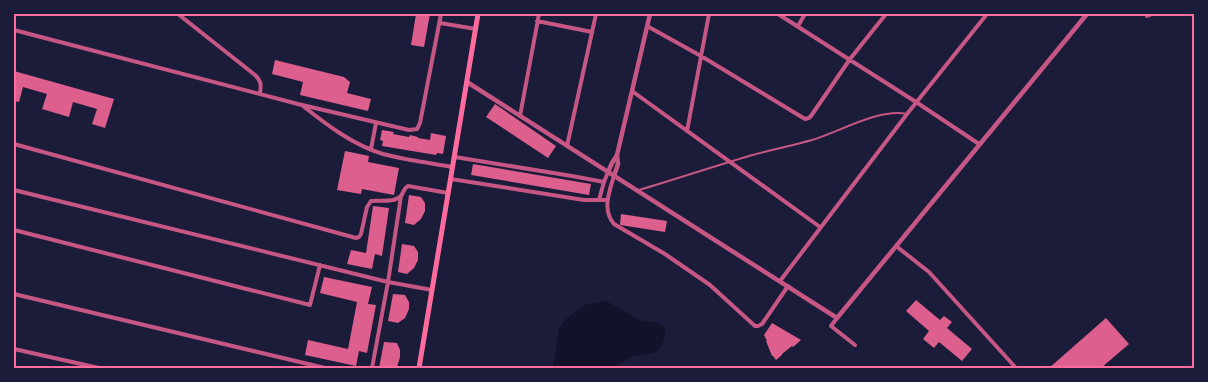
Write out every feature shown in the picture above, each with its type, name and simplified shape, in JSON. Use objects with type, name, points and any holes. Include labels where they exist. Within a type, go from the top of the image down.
[{"type":"main road","points":[[419,368],[478,14]]},
{"type":"street","points":[[178,14],[255,75],[260,80],[260,94]]},
{"type":"street","points":[[14,30],[301,105],[409,130],[417,129],[420,123],[441,14]]},
{"type":"street","points":[[520,116],[539,14]]},
{"type":"street","points":[[567,146],[596,14]]},
{"type":"street","points":[[599,200],[608,172],[617,155],[650,14]]},
{"type":"street","points":[[688,131],[709,14]]},
{"type":"street","points":[[778,14],[979,144]]},
{"type":"street","points":[[798,26],[804,14]]},
{"type":"street","points":[[647,26],[806,119],[811,116],[850,59],[886,14]]},
{"type":"street","points":[[780,281],[916,102],[987,14]]},
{"type":"street","points":[[854,345],[831,326],[1087,14]]},
{"type":"street","points":[[1147,16],[1152,14]]},
{"type":"street","points":[[537,22],[592,32]]},
{"type":"street","points":[[440,23],[476,29]]},
{"type":"street","points":[[467,82],[838,318]]},
{"type":"street","points":[[632,91],[820,227]]},
{"type":"street","points":[[301,105],[355,142],[371,149],[394,156],[453,167]]},
{"type":"street","points":[[371,149],[376,123]]},
{"type":"street","points":[[14,144],[356,238],[361,234],[367,207],[372,201],[390,200],[401,195]]},
{"type":"street","points":[[617,155],[618,164],[607,200],[608,216],[614,224],[665,254],[710,285],[755,326],[762,324],[788,286]]},
{"type":"street","points":[[455,157],[604,182]]},
{"type":"street","points":[[451,180],[584,200],[607,200]]},
{"type":"street","points":[[372,368],[388,282],[401,195],[408,186],[448,193]]},
{"type":"street","points":[[14,190],[388,282],[432,290]]},
{"type":"street","points":[[14,230],[310,305],[320,265]]},
{"type":"street","points":[[896,246],[929,272],[1016,368]]},
{"type":"street","points":[[14,294],[325,368]]},
{"type":"street","points":[[14,349],[99,368]]},
{"type":"lane","points":[[637,191],[756,154],[814,140],[865,119],[899,112],[907,114]]},
{"type":"shaded area","points":[[606,301],[641,321],[658,323],[665,328],[664,340],[660,349],[654,353],[630,357],[614,368],[553,368],[559,328],[566,319],[585,305]]},
{"type":"building","points":[[416,14],[430,14],[424,47],[411,45]]},
{"type":"building","points":[[275,60],[344,77],[350,82],[347,93],[371,99],[368,111],[300,95],[303,82],[272,74]]},
{"type":"building","points":[[14,71],[114,99],[105,128],[92,124],[97,109],[73,102],[69,117],[42,109],[47,94],[23,87],[19,102],[14,101]]},
{"type":"building","points":[[495,104],[556,146],[548,158],[486,117]]},
{"type":"building","points":[[382,130],[394,132],[393,134],[409,137],[410,135],[430,140],[431,133],[446,136],[443,154],[437,153],[436,155],[382,146],[383,141],[380,140]]},
{"type":"building","points":[[345,151],[369,156],[368,162],[399,168],[394,195],[362,189],[361,194],[337,190]]},
{"type":"building","points":[[473,164],[591,184],[589,195],[471,175]]},
{"type":"building","points":[[409,195],[421,197],[425,203],[425,211],[421,219],[414,225],[405,223]]},
{"type":"building","points":[[373,206],[389,208],[382,256],[375,254],[372,269],[347,264],[351,250],[366,253]]},
{"type":"building","points":[[621,214],[667,221],[665,232],[620,225]]},
{"type":"building","points":[[402,244],[414,246],[418,252],[418,260],[414,268],[407,274],[398,272]]},
{"type":"building","points":[[324,277],[372,287],[368,304],[376,305],[367,353],[359,351],[356,366],[305,355],[308,340],[348,349],[357,302],[320,293]]},
{"type":"building","points":[[393,294],[405,295],[409,302],[409,309],[405,318],[398,323],[388,321]]},
{"type":"building","points":[[916,300],[940,320],[944,316],[952,322],[947,328],[972,349],[962,361],[939,342],[934,348],[923,339],[929,331],[906,311]]},
{"type":"building","points":[[1106,318],[1129,344],[1101,368],[1049,368]]},
{"type":"building","points":[[772,323],[801,340],[776,360],[772,356],[764,335]]},
{"type":"building","points":[[384,342],[397,343],[400,357],[397,367],[379,368]]}]
